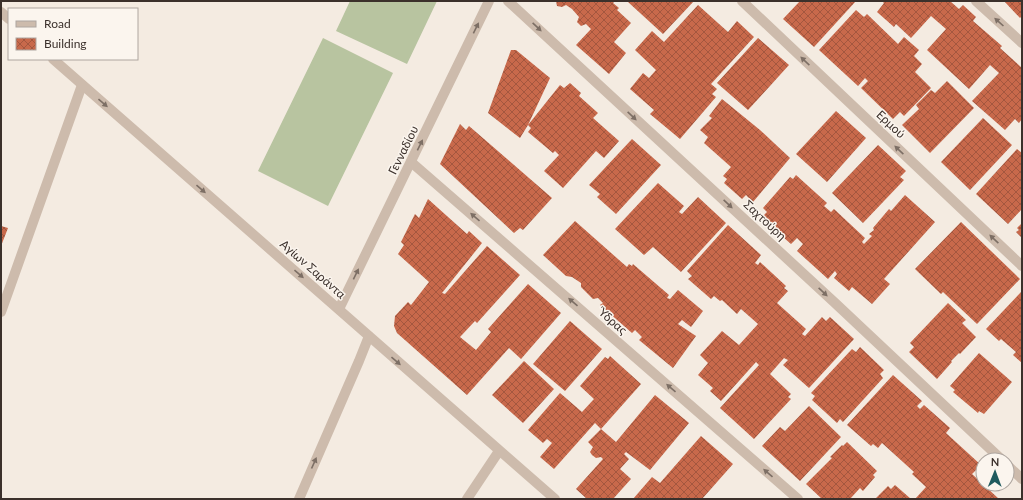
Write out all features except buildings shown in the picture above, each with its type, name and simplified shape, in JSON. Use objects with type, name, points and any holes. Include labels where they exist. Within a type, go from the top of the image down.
[{"type":"street","name":"Γενναδίου","points":[[339,309],[489,1]]},
{"type":"street","name":"Σαχτούρη","points":[[508,1],[993,452]]},
{"type":"street","name":"Ερμού","points":[[742,1],[1022,266]]},
{"type":"street","points":[[976,1],[1022,43]]},
{"type":"street","name":"Αγίων Σαράντα","points":[[54,60],[339,309],[498,451],[555,499]]},
{"type":"street","points":[[1,312],[82,85]]},
{"type":"street","name":"Ύδρας","points":[[411,162],[798,499]]},
{"type":"street","points":[[298,499],[369,336]]},
{"type":"street","points":[[467,499],[498,451]]},
{"type":"green space","points":[[350,1],[437,1],[407,64],[336,31]]},
{"type":"green space","points":[[323,38],[393,73],[328,206],[258,171]]}]
